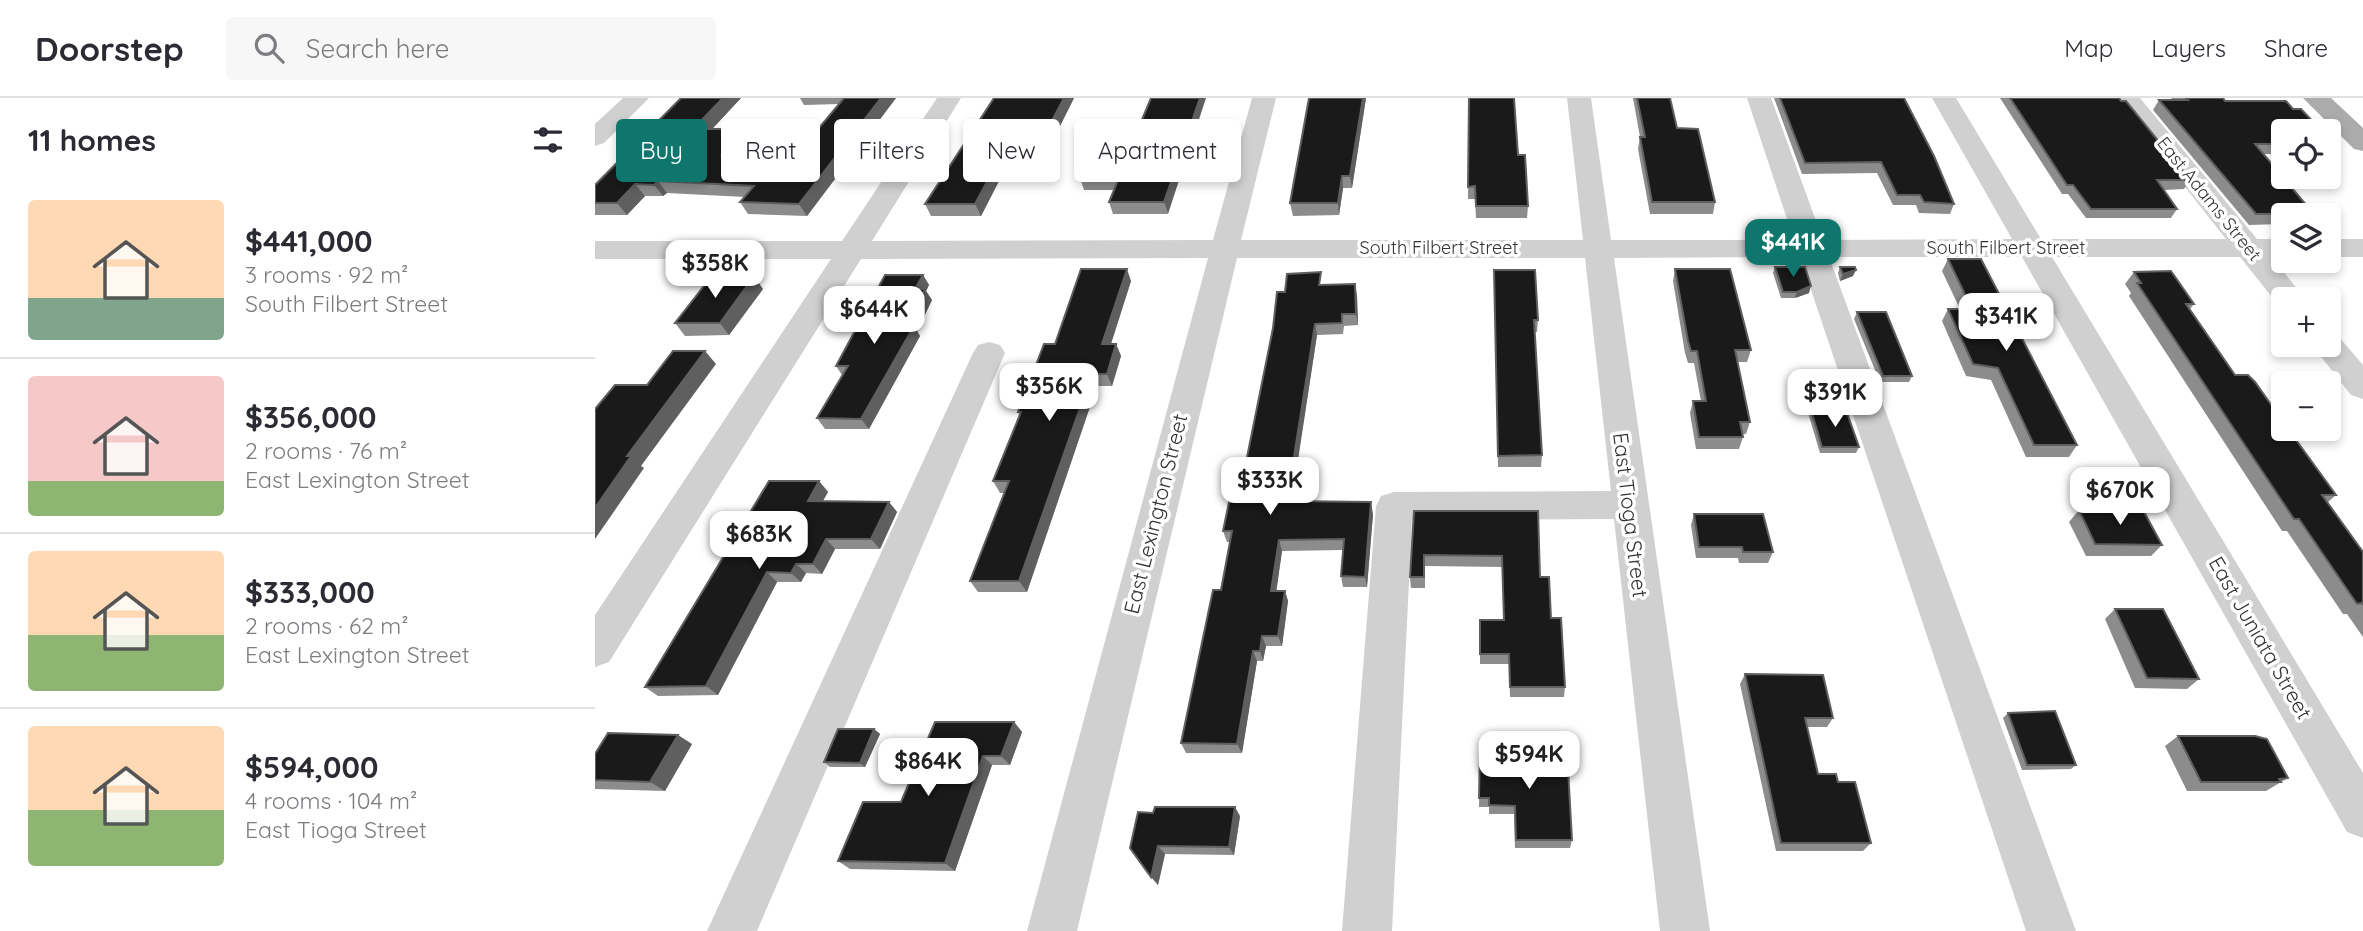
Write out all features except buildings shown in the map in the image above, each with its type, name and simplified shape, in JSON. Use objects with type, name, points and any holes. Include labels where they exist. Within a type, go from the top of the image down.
[{"type":"main road","points":[[2316,98],[2363,143]]},
{"type":"street","points":[[595,138],[637,98]]},
{"type":"street","points":[[595,649],[949,98]]},
{"type":"street","name":"East Lexington Street","points":[[1052,931],[1265,98]]},
{"type":"street","name":"East Tioga Street","points":[[1579,98],[1685,931]]},
{"type":"street","points":[[1759,98],[2051,931]]},
{"type":"street","name":"East Juniata Street","points":[[1944,98],[2363,816]]},
{"type":"street","name":"East Adams Street","points":[[2127,98],[2280,287]]},
{"type":"street","name":"South Filbert Street","points":[[595,250],[2271,248]]},
{"type":"street","points":[[2341,248],[2363,248]]},
{"type":"street","points":[[732,931],[989,353]]},
{"type":"street","points":[[2338,357],[2363,387]]},
{"type":"street","points":[[1367,931],[1394,506],[1629,505]]}]
